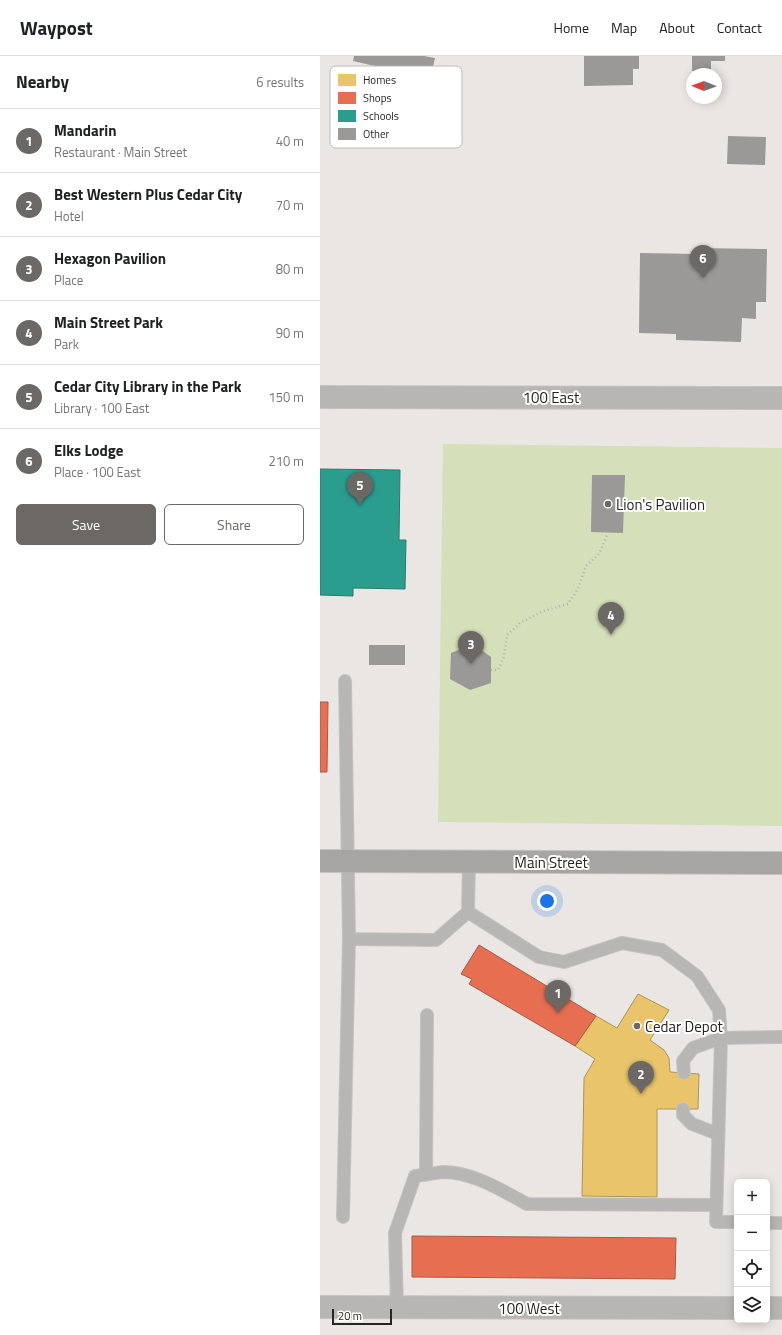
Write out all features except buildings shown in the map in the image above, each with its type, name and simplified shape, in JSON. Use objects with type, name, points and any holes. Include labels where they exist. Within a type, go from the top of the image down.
[{"type":"main road","name":"Main Street","points":[[320,861],[782,863]]},
{"type":"street","name":"100 East","points":[[320,397],[782,398]]},
{"type":"street","name":"100 West","points":[[320,1307],[734,1308]]},
{"type":"street","points":[[770,1308],[782,1308]]},
{"type":"lane","points":[[343,1217],[349,939],[345,681]]},
{"type":"lane","points":[[349,939],[436,940],[468,912],[469,861]]},
{"type":"lane","points":[[468,912],[539,957],[564,962],[622,943],[662,950],[697,976],[720,1010],[721,1038],[716,1222],[734,1222]]},
{"type":"lane","points":[[426,1174],[427,1015]]},
{"type":"lane","points":[[684,1073],[683,1061],[693,1048],[721,1038],[782,1037]]},
{"type":"lane","points":[[683,1109],[683,1115],[692,1124],[718,1134]]},
{"type":"lane","points":[[398,1307],[395,1232],[415,1176],[444,1172],[469,1176],[503,1191],[527,1204],[716,1205]]},
{"type":"lane","points":[[770,1223],[782,1223]]},
{"type":"path","points":[[491,670],[498,670],[504,657],[507,635],[520,623],[543,611],[568,604],[578,589],[586,566],[599,554],[608,533]]},
{"type":"green space","points":[[443,444],[782,448],[782,826],[438,822]]},
{"type":"place","name":"Elks Lodge","points":[[703,278]]},
{"type":"place","name":"Lion's Pavilion","points":[[608,504]]},
{"type":"place","name":"Cedar City Library in the Park","points":[[360,505]]},
{"type":"place","name":"Main Street Park","points":[[611,635]]},
{"type":"place","name":"Hexagon Pavilion","points":[[471,664]]},
{"type":"place","name":"Mandarin","points":[[558,1013]]},
{"type":"place","name":"Cedar Depot","points":[[637,1026]]},
{"type":"place","name":"Best Western Plus Cedar City","points":[[641,1094]]}]
